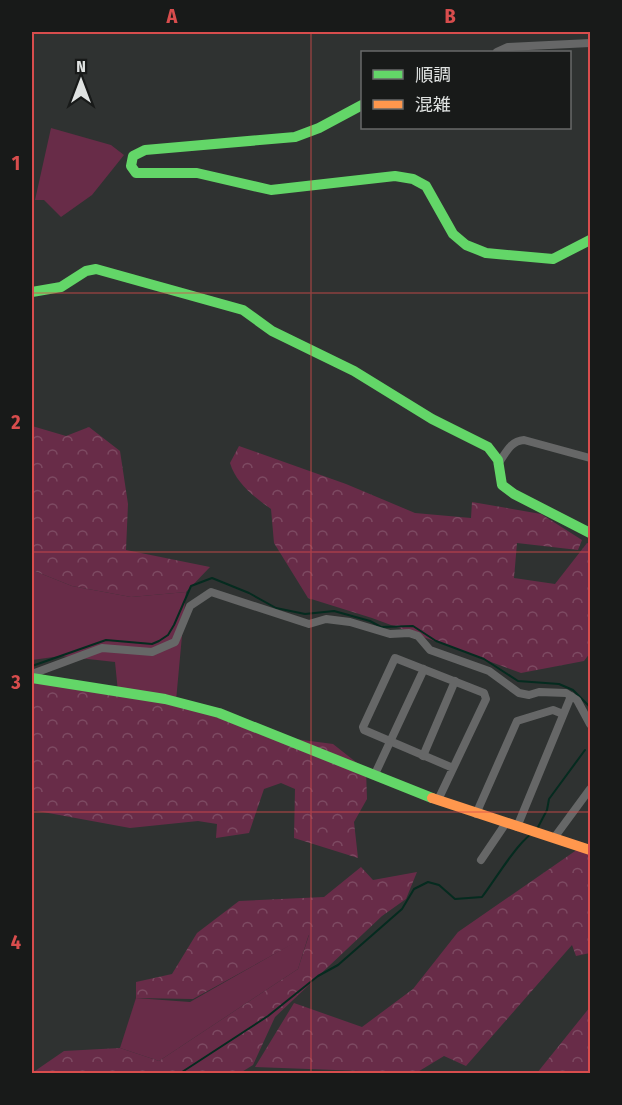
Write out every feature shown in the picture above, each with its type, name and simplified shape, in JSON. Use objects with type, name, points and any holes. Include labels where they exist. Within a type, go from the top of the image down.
[{"type":"street","points":[[499,51],[508,47],[591,43]]},
{"type":"street","points":[[361,106],[319,128],[295,137],[145,150],[133,156],[131,166],[136,173],[197,173],[271,190],[358,178],[404,177],[426,186],[453,234],[466,245],[486,252],[553,259],[591,240]]},
{"type":"street","points":[[32,292],[62,287],[86,271],[96,269],[243,309],[272,331],[354,371],[432,419],[488,447],[498,460],[502,485],[514,494],[591,533]]},
{"type":"street","points":[[498,464],[510,446],[516,441],[524,440],[591,459]]},
{"type":"street","points":[[32,676],[102,648],[152,652],[175,642],[190,606],[211,592],[309,624],[327,619],[350,622],[390,634],[409,633],[418,636],[430,650],[489,671],[519,693],[529,695],[551,691],[571,696],[586,713],[591,724]]},
{"type":"street","points":[[438,800],[486,699],[484,693],[394,658],[363,727],[364,730],[453,768]]},
{"type":"street","points":[[375,774],[424,669]]},
{"type":"street","points":[[32,676],[187,703],[272,732],[476,814],[554,838],[589,846]]},
{"type":"street","points":[[423,756],[455,681]]},
{"type":"street","points":[[517,827],[571,696]]},
{"type":"street","points":[[476,814],[518,721],[553,710],[564,714]]},
{"type":"street","points":[[554,838],[591,789]]},
{"type":"street","points":[[481,860],[506,823]]},
{"type":"green space","points":[[51,128],[111,145],[124,155],[92,195],[61,217],[44,200],[35,200]]},
{"type":"green space","points":[[32,426],[66,436],[89,427],[120,451],[128,504],[126,550],[210,567],[186,592],[131,597],[72,586],[32,570]]},
{"type":"green space","points":[[239,446],[346,484],[415,513],[471,518],[472,502],[541,514],[582,540],[578,550],[517,543],[514,578],[555,584],[587,543],[590,544],[590,653],[584,661],[521,673],[372,618],[308,598],[274,543],[271,509],[246,489],[233,470],[230,463]]},
{"type":"green space","points":[[32,570],[72,586],[131,597],[186,592],[176,701],[118,692],[115,662],[61,656],[32,660]]},
{"type":"green space","points":[[32,677],[200,707],[272,736],[333,744],[366,770],[367,799],[354,822],[358,858],[294,838],[295,789],[281,783],[264,789],[249,833],[216,838],[217,824],[198,821],[130,828],[32,810]]},
{"type":"green space","points":[[578,849],[590,854],[590,953],[576,956],[572,945],[466,1066],[444,1056],[416,1073],[361,1074],[362,1071],[255,1067],[294,1003],[362,1027],[413,989],[458,932]]},
{"type":"green space","points":[[361,867],[373,880],[417,872],[406,899],[382,916],[275,1017],[253,1065],[240,1073],[32,1073],[64,1051],[120,1048],[159,1061],[298,969],[309,935],[193,999],[136,998],[136,982],[172,974],[197,933],[239,901],[324,897]]},
{"type":"green space","points":[[309,934],[298,969],[159,1061],[120,1048],[136,998],[190,1002]]},
{"type":"green space","points":[[590,1007],[590,1073],[537,1073]]},
{"type":"waterway","points":[[32,666],[106,640],[152,644],[159,641],[168,635],[174,625],[191,586],[212,578],[249,593],[276,608],[305,614],[334,611],[370,621],[381,627],[413,626],[436,641],[484,659],[518,681],[559,684],[573,690],[590,707]]},
{"type":"waterway","points":[[537,829],[547,810],[549,799],[585,750]]},
{"type":"waterway","points":[[179,1074],[268,1016],[318,976],[338,965],[402,909],[414,889],[428,882],[439,885],[455,899],[482,897],[512,855],[530,835]]},
{"type":"traffic: fast","points":[[361,106],[319,128],[295,137],[145,150],[133,156],[131,166],[136,173],[197,173],[271,190],[395,176],[413,179],[426,186],[453,234],[466,245],[486,253],[553,259],[590,240]]},
{"type":"traffic: fast","points":[[32,292],[61,287],[86,271],[96,269],[243,310],[272,331],[354,371],[432,419],[488,447],[498,460],[502,485],[514,494],[590,533]]},
{"type":"traffic: fast","points":[[32,678],[165,699],[219,713],[432,798]]},
{"type":"traffic: slow","points":[[432,798],[590,850]]}]
